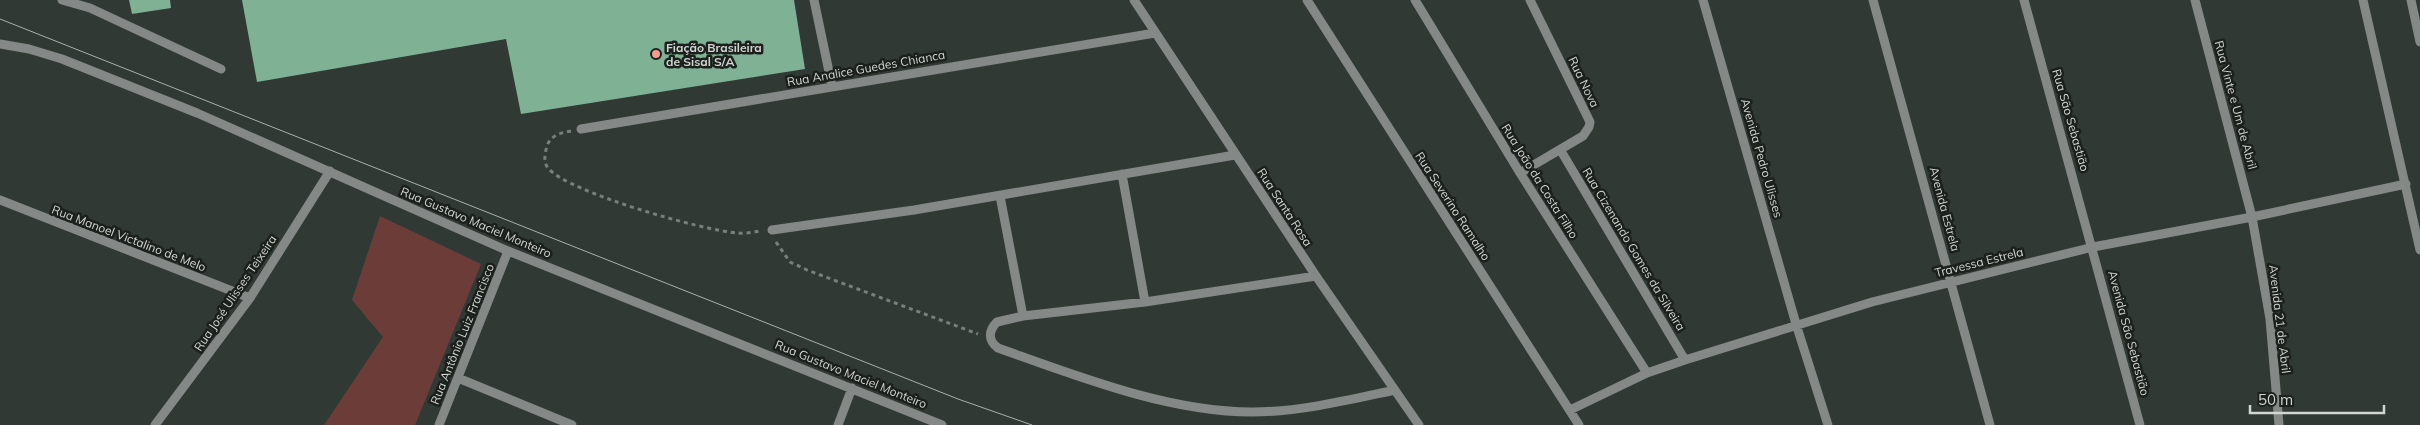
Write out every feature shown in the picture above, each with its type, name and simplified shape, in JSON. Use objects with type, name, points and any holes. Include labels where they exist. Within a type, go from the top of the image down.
[{"type":"street","points":[[62,0],[90,8],[221,69]]},
{"type":"street","points":[[814,0],[832,86]]},
{"type":"street","name":"Rua Santa Rosa","points":[[1134,0],[1316,276],[1419,425]]},
{"type":"street","name":"Rua Severino Ramalho","points":[[1307,0],[1579,425]]},
{"type":"street","name":"Rua João da Costa Filho","points":[[1415,0],[1520,173],[1647,373]]},
{"type":"street","name":"Rua Nova","points":[[1520,173],[1583,136],[1590,122],[1530,0]]},
{"type":"street","name":"Avenida Pedro Ulisses","points":[[1702,0],[1796,324],[1828,425]]},
{"type":"street","name":"Avenida Estrela","points":[[1873,0],[1952,281],[1990,425]]},
{"type":"street","name":"Rua São Sebastião","points":[[2024,0],[2093,247]]},
{"type":"street","name":"Rua Vinte e Um de Abril","points":[[2195,0],[2252,217]]},
{"type":"street","points":[[2363,0],[2420,250]]},
{"type":"street","points":[[2411,0],[2420,42]]},
{"type":"street","name":"Rua Analice Guedes Chianca","points":[[581,130],[832,86],[1155,33]]},
{"type":"street","name":"Rua Gustavo Maciel Monteiro","points":[[0,44],[29,49],[62,59],[197,113],[508,251],[852,388],[932,423],[942,425]]},
{"type":"street","name":"Rua Cizenando Gomes da Silveira","points":[[1561,150],[1685,360]]},
{"type":"street","points":[[772,230],[830,223],[1000,196],[1235,154]]},
{"type":"street","name":"Rua José Ulisses Teixeira","points":[[155,425],[250,298],[330,171]]},
{"type":"street","points":[[1122,174],[1145,302]]},
{"type":"street","name":"Travessa Estrela","points":[[1570,410],[1647,373],[1685,360],[1796,324],[1952,281],[2093,247],[2252,217],[2406,184]]},
{"type":"street","points":[[1000,196],[1023,316]]},
{"type":"street","name":"Rua Manoel Victalino de Melo","points":[[0,200],[250,298]]},
{"type":"street","name":"Avenida 21 de Abril","points":[[2252,217],[2270,319],[2279,425]]},
{"type":"street","name":"Avenida São Sebastião","points":[[2093,247],[2140,425]]},
{"type":"street","name":"Rua Antônio Luiz Francisco","points":[[438,425],[508,251]]},
{"type":"street","points":[[1316,276],[1145,302],[1023,316],[997,322],[991,331],[990,338],[998,348],[1062,371],[1146,396],[1207,409],[1253,412],[1309,407],[1395,390]]},
{"type":"street","points":[[458,378],[572,425]]},
{"type":"street","points":[[838,425],[852,388]]},
{"type":"path","points":[[581,130],[556,134],[548,142],[544,156],[547,168],[566,181],[625,204],[695,225],[739,233],[772,230],[779,249],[790,262],[990,338]]},
{"type":"shaded area","points":[[380,216],[481,264],[415,425],[324,425],[383,337],[352,300]]},
{"type":"building","points":[[129,0],[170,0],[171,8],[132,14]]},
{"type":"building","name":"Fiação Brasileira de Sisal S/A","points":[[242,0],[794,0],[805,69],[521,114],[506,39],[257,82]]},
{"type":"tram line","points":[[0,19],[958,399],[1032,425]]},
{"type":"place","name":"Fiação Brasileira de Sisal S/A","points":[[656,54]]}]
